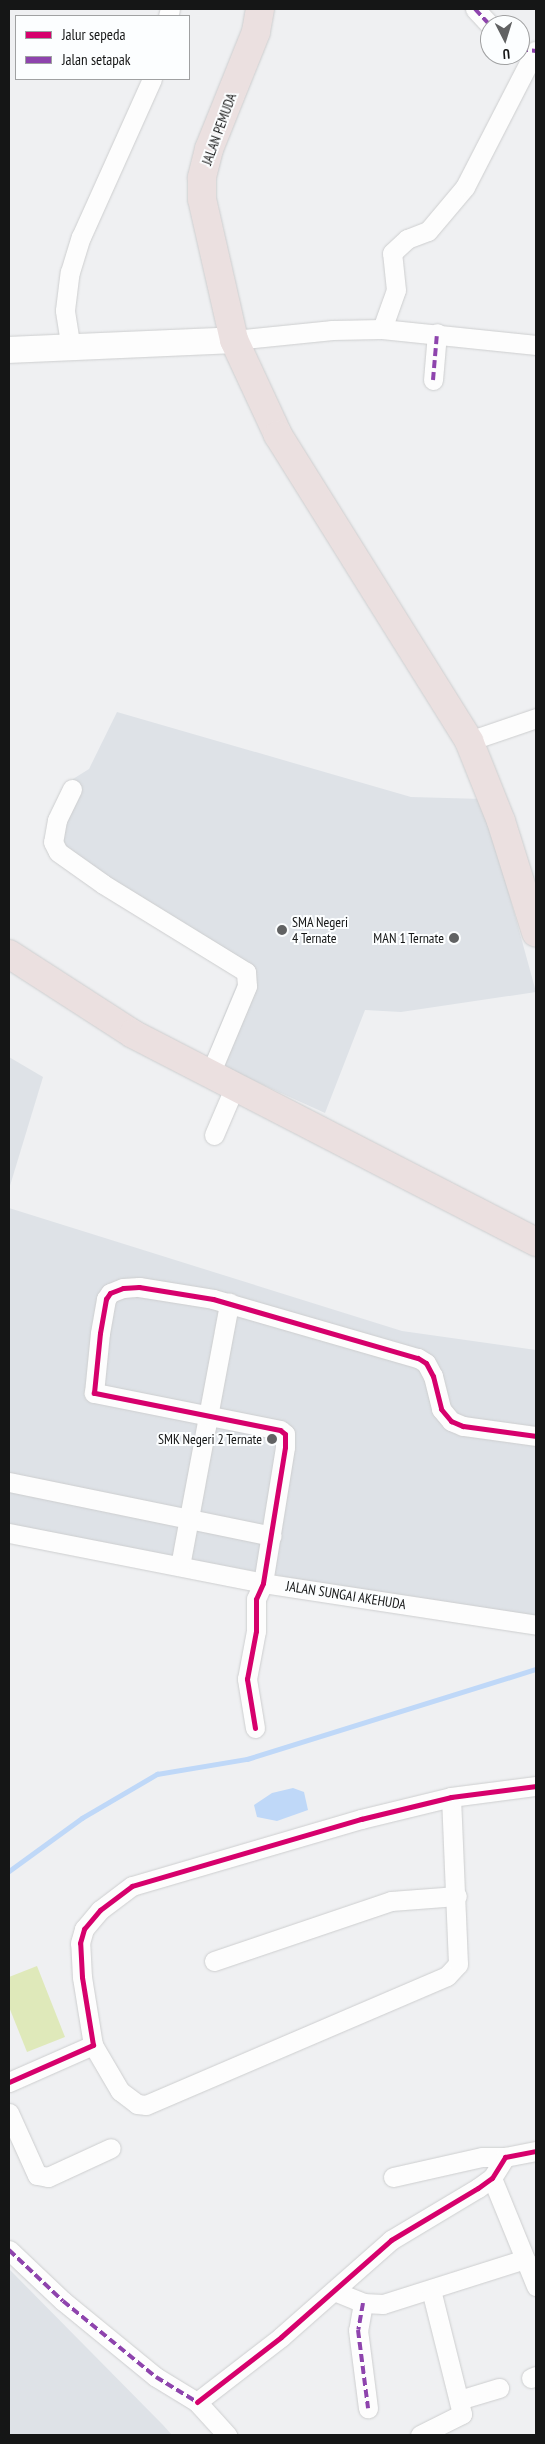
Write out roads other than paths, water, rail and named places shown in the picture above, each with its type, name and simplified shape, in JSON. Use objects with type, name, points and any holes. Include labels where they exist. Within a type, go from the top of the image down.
[{"type":"highway","name":"JALAN PEMUDA","points":[[260,9],[256,32],[209,149],[202,178],[202,199],[234,340],[278,435],[469,741],[501,821],[536,933]]},
{"type":"highway","points":[[9,954],[133,1034],[536,1242]]},
{"type":"main road","points":[[9,350],[71,349],[234,340]]},
{"type":"street","points":[[382,329],[396,290],[392,253],[407,239],[428,231],[465,187],[531,50]]},
{"type":"street","points":[[71,349],[66,310],[70,272],[85,228],[152,80]]},
{"type":"street","points":[[234,340],[332,330],[382,329],[437,333],[536,345]]},
{"type":"street","points":[[433,380],[437,333]]},
{"type":"street","points":[[469,741],[536,718]]},
{"type":"street","points":[[72,789],[57,820],[53,842],[58,852],[103,884],[246,972],[247,986],[210,1074]]},
{"type":"street","points":[[214,1136],[235,1086]]},
{"type":"street","points":[[255,1728],[247,1679],[256,1632],[256,1599],[263,1583],[285,1434],[280,1430],[205,1417],[94,1393],[106,1299],[110,1293],[123,1288],[139,1287],[229,1303],[418,1358],[433,1376],[440,1409],[451,1421],[536,1436]]},
{"type":"street","points":[[180,1566],[205,1417],[229,1303]]},
{"type":"street","points":[[9,1482],[271,1536]]},
{"type":"street","name":"JALAN SUNGAI AKEHUDA","points":[[9,1533],[263,1583],[536,1625]]},
{"type":"street","points":[[451,1797],[457,1896],[458,1964],[447,1976],[157,2101],[137,2104],[120,2092],[93,2045],[82,1977],[80,1943],[84,1929],[116,1896],[132,1886],[189,1868],[361,1819],[451,1797],[536,1786]]},
{"type":"street","points":[[214,1961],[391,1901],[457,1896]]},
{"type":"street","points":[[9,2082],[93,2045]]},
{"type":"street","points":[[9,2113],[37,2174],[48,2177],[112,2148]]},
{"type":"street","points":[[393,2177],[482,2156],[505,2156],[536,2151]]},
{"type":"street","points":[[197,2402],[334,2291],[392,2240],[492,2178],[505,2156]]},
{"type":"street","points":[[492,2178],[536,2286]]},
{"type":"street","points":[[9,2250],[63,2301],[156,2377],[197,2402],[227,2435]]},
{"type":"street","points":[[334,2291],[363,2303],[384,2304],[525,2259]]},
{"type":"street","points":[[420,2435],[460,2418],[462,2414],[431,2290]]},
{"type":"street","points":[[363,2303],[358,2330],[368,2408]]},
{"type":"street","points":[[459,2400],[499,2388]]},
{"type":"water","points":[[293,1788],[304,1792],[308,1810],[277,1821],[257,1817],[254,1805],[272,1793]]},
{"type":"waterway","points":[[9,1871],[82,1818],[157,1774],[247,1759],[536,1669]]},
{"type":"place","name":"SMA Negeri 4 Ternate","points":[[282,930]]},
{"type":"place","name":"MAN 1 Ternate","points":[[454,938]]},
{"type":"place","name":"SMK Negeri 2 Ternate","points":[[272,1439]]}]
